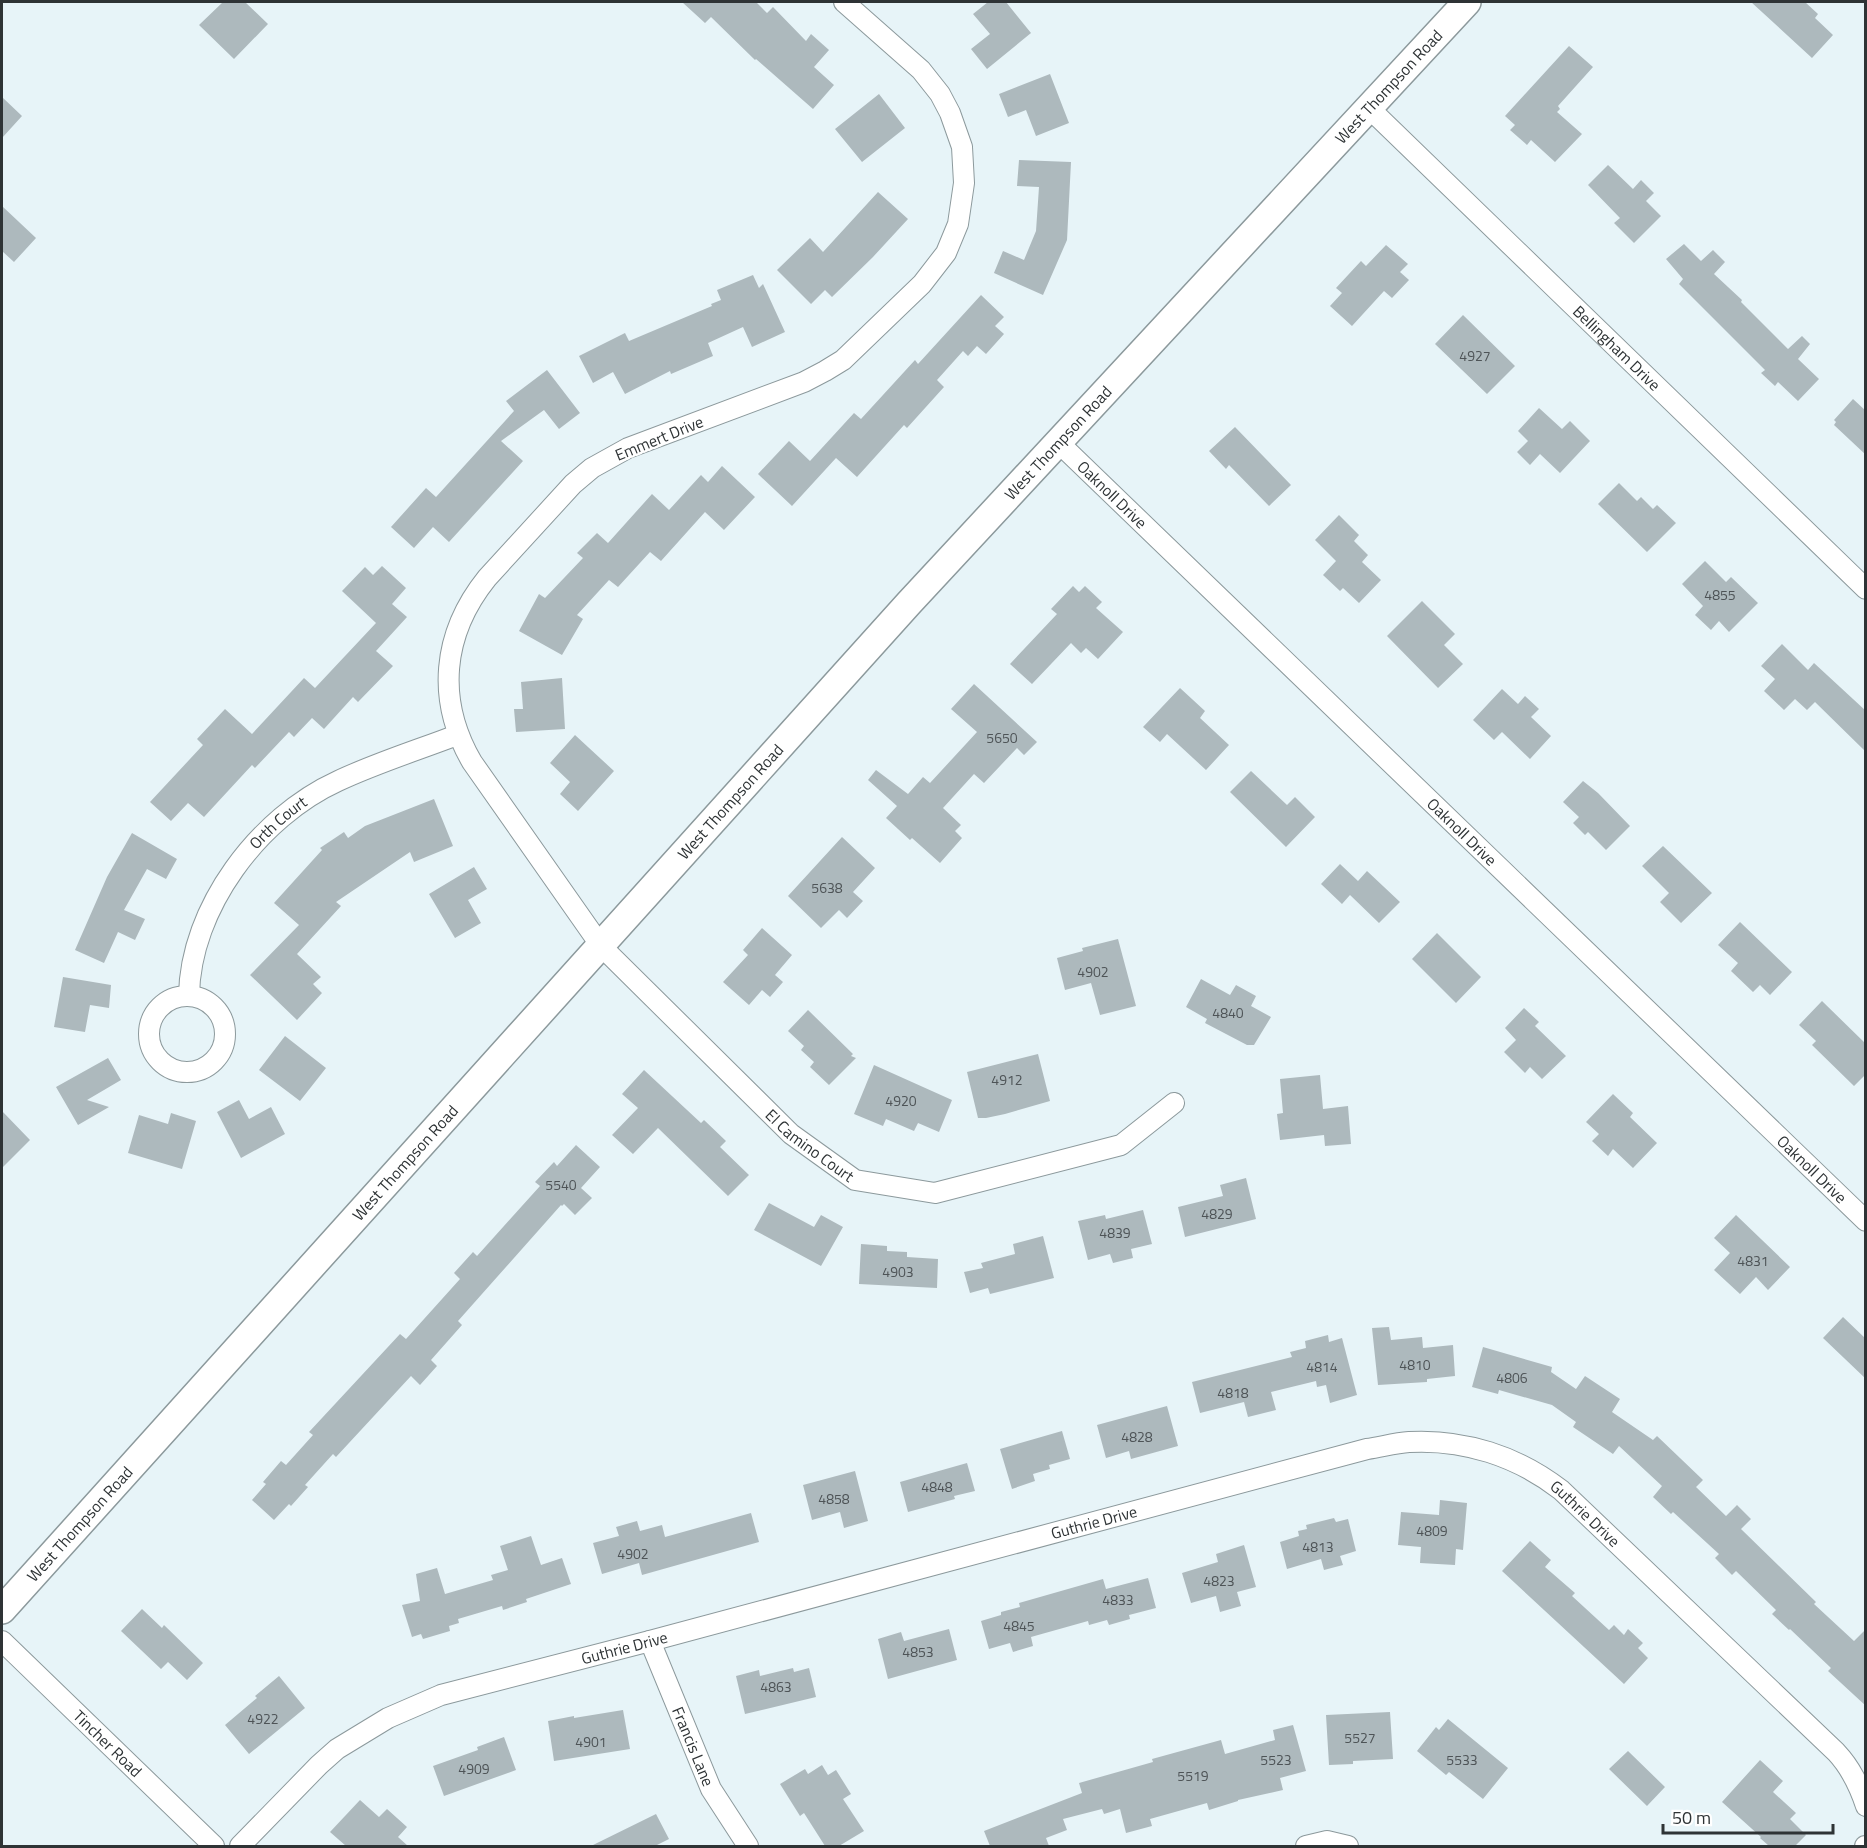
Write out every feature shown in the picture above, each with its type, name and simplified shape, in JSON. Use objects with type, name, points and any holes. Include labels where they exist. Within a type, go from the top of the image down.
[{"type":"main road","name":"West Thompson Road","points":[[2,1611],[901,612],[1467,2]]},
{"type":"street","name":"Emmert Drive","points":[[601,946],[472,762],[458,735],[453,719],[448,687],[450,656],[460,622],[477,590],[573,484],[592,468],[628,448],[804,382],[843,360],[928,278],[946,253],[958,224],[964,183],[962,147],[950,113],[940,94],[921,70],[844,2]]},
{"type":"street","name":"Bellingham Drive","points":[[1369,108],[1866,589]]},
{"type":"street","name":"Oaknoll Drive","points":[[1059,443],[1866,1221]]},
{"type":"street","name":"Orth Court","points":[[189,996],[191,971],[201,931],[219,894],[248,850],[269,828],[310,796],[337,781],[458,735]]},
{"type":"street","name":"El Camino Court","points":[[601,946],[791,1134],[855,1180],[935,1192],[1121,1145],[1174,1103]]},
{"type":"street","name":"Guthrie Drive","points":[[240,1846],[337,1749],[388,1718],[441,1695],[1367,1449],[1409,1442],[1463,1446],[1494,1453],[1524,1466],[1551,1482],[1576,1503],[1840,1757],[1857,1781],[1866,1806]]},
{"type":"street","name":"Tincher Road","points":[[2,1641],[214,1846]]},
{"type":"street","name":"Francis Lane","points":[[650,1641],[711,1789],[748,1846]]},
{"type":"street","points":[[1306,1846],[1327,1841],[1348,1846]]},
{"type":"building","points":[[223,2],[245,2],[268,24],[234,59],[199,25]]},
{"type":"building","points":[[682,2],[756,2],[767,13],[773,7],[806,41],[811,34],[829,50],[814,67],[834,85],[813,109],[755,60],[711,17],[705,23]]},
{"type":"building","points":[[988,2],[1006,2],[1031,33],[987,69],[971,49],[990,34],[973,14]]},
{"type":"building","points":[[1751,2],[1805,2],[1818,14],[1815,18],[1833,35],[1812,58]]},
{"type":"building","points":[[1569,46],[1593,67],[1558,106],[1560,109],[1557,112],[1582,134],[1555,162],[1531,140],[1527,145],[1510,130],[1515,125],[1505,116]]},
{"type":"building","points":[[1050,74],[1069,123],[1036,136],[1026,110],[1008,117],[999,94]]},
{"type":"building","points":[[879,94],[905,128],[862,162],[835,129]]},
{"type":"building","points":[[2,97],[22,116],[2,138]]},
{"type":"building","points":[[1019,160],[1071,162],[1067,240],[1043,295],[994,273],[1003,251],[1024,260],[1036,231],[1039,187],[1017,186]]},
{"type":"building","points":[[1608,165],[1633,189],[1641,180],[1654,193],[1646,201],[1661,216],[1634,243],[1614,223],[1620,218],[1588,185]]},
{"type":"building","points":[[878,192],[908,219],[832,297],[825,290],[811,304],[777,270],[810,238],[823,252]]},
{"type":"building","points":[[2,206],[36,238],[14,262],[2,251]]},
{"type":"building","points":[[1684,244],[1701,261],[1713,250],[1725,262],[1714,274],[1788,349],[1802,336],[1810,344],[1798,359],[1819,379],[1798,401],[1778,382],[1775,386],[1761,373],[1765,370],[1679,284],[1683,279],[1666,259]]},
{"type":"building","points":[[1386,245],[1408,264],[1400,272],[1409,280],[1392,298],[1384,291],[1352,326],[1330,306],[1342,293],[1336,288],[1361,261],[1366,266]]},
{"type":"building","points":[[753,275],[759,288],[763,284],[785,332],[752,347],[743,327],[708,343],[713,356],[671,374],[670,371],[625,394],[613,372],[593,383],[579,356],[625,333],[629,341],[712,306],[711,304],[721,300],[717,290]]},
{"type":"building","points":[[981,295],[1004,317],[995,326],[1004,334],[986,354],[977,346],[968,356],[963,351],[937,380],[944,387],[907,428],[904,425],[857,477],[836,458],[792,506],[758,474],[789,441],[810,461],[854,413],[861,419],[915,360],[918,364]]},
{"type":"building","points":[[1463,315],[1515,366],[1487,394],[1435,344]]},
{"type":"building","points":[[547,370],[580,413],[559,429],[544,410],[501,441],[523,461],[449,542],[433,527],[414,548],[391,527],[426,488],[436,497],[514,411],[506,401]]},
{"type":"building","points":[[1853,399],[1866,411],[1866,455],[1834,425],[1836,422],[1834,420]]},
{"type":"building","points":[[1539,408],[1562,429],[1570,421],[1590,441],[1560,473],[1540,454],[1530,465],[1517,452],[1528,441],[1518,431]]},
{"type":"building","points":[[1235,427],[1291,485],[1269,506],[1229,465],[1226,469],[1209,451]]},
{"type":"building","points":[[722,466],[755,497],[724,530],[705,512],[661,561],[650,552],[618,587],[609,580],[577,615],[583,619],[562,655],[519,631],[539,594],[545,598],[583,558],[577,553],[597,533],[608,543],[652,494],[669,510],[701,475],[708,482]]},
{"type":"building","points":[[1619,483],[1637,501],[1641,497],[1653,509],[1657,505],[1676,523],[1647,552],[1598,504]]},
{"type":"building","points":[[1339,515],[1359,535],[1354,541],[1368,555],[1362,562],[1381,580],[1359,603],[1343,588],[1340,591],[1323,575],[1336,561],[1315,540]]},
{"type":"building","points":[[1705,561],[1726,582],[1731,577],[1758,603],[1729,632],[1719,621],[1711,630],[1695,615],[1703,606],[1682,584]]},
{"type":"building","points":[[382,566],[406,588],[392,604],[407,617],[376,651],[393,666],[358,702],[353,697],[324,729],[312,718],[294,737],[289,732],[255,768],[252,765],[204,817],[188,803],[171,821],[150,802],[203,745],[197,739],[225,709],[252,734],[304,678],[315,688],[376,623],[342,591],[365,567],[373,575]]},
{"type":"building","points":[[1073,586],[1079,592],[1085,586],[1102,602],[1096,608],[1123,632],[1098,659],[1086,648],[1081,653],[1071,643],[1032,684],[1010,664],[1057,614],[1051,609]]},
{"type":"building","points":[[1422,601],[1455,634],[1444,645],[1463,664],[1438,688],[1387,636]]},
{"type":"building","points":[[1782,644],[1808,670],[1814,663],[1866,711],[1866,752],[1815,702],[1807,710],[1795,699],[1784,710],[1764,691],[1775,679],[1761,666]]},
{"type":"building","points":[[562,678],[565,729],[516,732],[514,709],[523,709],[521,682]]},
{"type":"building","points":[[974,684],[1037,742],[1024,755],[1017,748],[984,783],[974,774],[943,808],[961,825],[955,831],[962,838],[940,863],[886,818],[897,806],[868,780],[876,770],[908,794],[923,777],[930,783],[977,732],[951,709]]},
{"type":"building","points":[[1180,688],[1205,711],[1200,718],[1229,745],[1206,770],[1167,734],[1160,742],[1143,727]]},
{"type":"building","points":[[1502,689],[1518,704],[1525,696],[1539,709],[1531,717],[1551,736],[1530,759],[1502,732],[1494,740],[1473,720]]},
{"type":"building","points":[[575,735],[614,771],[578,811],[560,794],[570,782],[550,763]]},
{"type":"building","points":[[1251,771],[1287,805],[1295,797],[1315,817],[1286,847],[1230,792]]},
{"type":"building","points":[[1583,781],[1630,826],[1606,850],[1588,832],[1585,835],[1573,823],[1579,817],[1563,802]]},
{"type":"building","points":[[434,799],[453,846],[414,862],[410,852],[336,902],[341,906],[297,954],[321,977],[313,984],[322,993],[297,1020],[250,975],[299,925],[274,903],[322,850],[320,848],[344,832],[348,838],[365,826]]},
{"type":"building","points":[[132,833],[177,859],[166,879],[147,869],[124,910],[145,919],[135,940],[118,932],[104,963],[75,950],[107,877]]},
{"type":"building","points":[[842,837],[875,868],[853,892],[863,901],[847,918],[839,910],[821,928],[788,896]]},
{"type":"building","points":[[1663,846],[1712,893],[1681,923],[1660,902],[1669,893],[1642,866]]},
{"type":"building","points":[[1340,864],[1358,881],[1367,871],[1400,902],[1379,923],[1350,895],[1342,904],[1321,884]]},
{"type":"building","points":[[474,867],[487,889],[468,900],[481,923],[455,938],[429,894]]},
{"type":"building","points":[[1740,922],[1792,972],[1770,995],[1760,985],[1753,992],[1731,971],[1738,963],[1718,945]]},
{"type":"building","points":[[762,928],[792,955],[775,975],[783,982],[770,997],[762,990],[749,1005],[723,982],[748,955],[743,950]]},
{"type":"building","points":[[1437,933],[1481,977],[1456,1003],[1412,959]]},
{"type":"building","points":[[1118,939],[1136,1006],[1100,1015],[1091,983],[1065,990],[1057,958],[1083,951],[1082,948]]},
{"type":"building","points":[[63,977],[111,985],[109,1008],[90,1005],[85,1032],[54,1027]]},
{"type":"building","points":[[1201,979],[1230,995],[1236,985],[1256,996],[1251,1006],[1271,1017],[1254,1045],[1247,1045],[1205,1023],[1207,1019],[1186,1007]]},
{"type":"building","points":[[1822,1001],[1866,1044],[1866,1074],[1854,1086],[1812,1045],[1816,1041],[1799,1025]]},
{"type":"building","points":[[1524,1008],[1539,1022],[1535,1026],[1566,1056],[1542,1079],[1530,1067],[1525,1073],[1504,1052],[1516,1040],[1505,1028]]},
{"type":"building","points":[[808,1010],[853,1054],[851,1056],[856,1058],[829,1085],[810,1067],[814,1062],[801,1050],[804,1046],[788,1031]]},
{"type":"building","points":[[285,1036],[326,1068],[300,1101],[259,1070]]},
{"type":"building","points":[[1038,1054],[1050,1101],[1005,1114],[978,1118],[967,1072]]},
{"type":"building","points":[[108,1058],[121,1080],[87,1100],[109,1107],[78,1125],[56,1087]]},
{"type":"building","points":[[874,1065],[952,1100],[939,1132],[918,1123],[914,1131],[886,1119],[883,1126],[854,1114]]},
{"type":"building","points":[[644,1070],[701,1123],[704,1120],[726,1141],[720,1147],[749,1175],[728,1196],[658,1128],[633,1154],[612,1135],[638,1108],[622,1094]]},
{"type":"building","points":[[1320,1075],[1323,1109],[1348,1106],[1351,1144],[1325,1146],[1324,1135],[1280,1140],[1277,1114],[1283,1113],[1280,1079]]},
{"type":"building","points":[[1613,1094],[1633,1113],[1630,1117],[1657,1143],[1633,1168],[1613,1149],[1608,1156],[1592,1141],[1599,1134],[1586,1122]]},
{"type":"building","points":[[239,1100],[249,1119],[271,1107],[285,1134],[241,1158],[217,1112]]},
{"type":"building","points":[[2,1111],[30,1140],[2,1168]]},
{"type":"building","points":[[171,1113],[196,1121],[182,1169],[128,1153],[139,1115],[168,1124]]},
{"type":"building","points":[[576,1145],[600,1167],[581,1188],[592,1198],[575,1215],[564,1204],[561,1205],[458,1321],[462,1325],[431,1360],[437,1366],[420,1385],[411,1376],[336,1457],[333,1454],[305,1485],[308,1487],[274,1520],[252,1500],[266,1484],[263,1482],[281,1461],[286,1465],[313,1435],[309,1432],[400,1334],[406,1339],[460,1279],[454,1273],[473,1252],[477,1256],[540,1186],[535,1182],[554,1162],[557,1166]]},
{"type":"building","points":[[1246,1178],[1256,1219],[1185,1237],[1178,1207],[1223,1196],[1220,1185]]},
{"type":"building","points":[[769,1203],[814,1227],[821,1215],[843,1227],[821,1266],[754,1230]]},
{"type":"building","points":[[1143,1210],[1152,1244],[1131,1249],[1133,1258],[1113,1263],[1110,1254],[1088,1260],[1078,1221],[1105,1215],[1106,1219]]},
{"type":"building","points":[[1736,1215],[1790,1267],[1768,1290],[1756,1277],[1740,1294],[1714,1270],[1730,1253],[1714,1238]]},
{"type":"building","points":[[1043,1236],[1054,1278],[990,1294],[988,1288],[970,1293],[964,1272],[983,1268],[981,1263],[1015,1254],[1013,1244]]},
{"type":"building","points":[[861,1244],[887,1246],[887,1251],[907,1252],[907,1257],[938,1259],[937,1288],[859,1284]]},
{"type":"building","points":[[1843,1317],[1866,1339],[1866,1379],[1823,1338]]},
{"type":"building","points":[[1389,1327],[1391,1340],[1422,1337],[1423,1348],[1453,1345],[1455,1376],[1427,1379],[1427,1382],[1378,1385],[1372,1328]]},
{"type":"building","points":[[1328,1335],[1329,1342],[1342,1338],[1357,1395],[1330,1403],[1326,1385],[1317,1387],[1316,1381],[1271,1392],[1276,1410],[1248,1417],[1244,1402],[1200,1413],[1192,1382],[1292,1357],[1290,1352],[1306,1348],[1305,1341]]},
{"type":"building","points":[[1483,1347],[1552,1367],[1551,1372],[1576,1389],[1585,1376],[1620,1399],[1612,1412],[1653,1440],[1657,1436],[1703,1480],[1696,1487],[1726,1516],[1737,1505],[1751,1519],[1741,1529],[1816,1602],[1814,1604],[1854,1641],[1866,1629],[1866,1706],[1828,1671],[1831,1668],[1772,1614],[1776,1610],[1736,1571],[1732,1575],[1715,1558],[1719,1554],[1653,1497],[1662,1486],[1619,1446],[1613,1454],[1573,1427],[1576,1422],[1552,1405],[1499,1390],[1498,1394],[1472,1387]]},
{"type":"building","points":[[1167,1406],[1178,1446],[1131,1459],[1129,1451],[1106,1458],[1097,1425]]},
{"type":"building","points":[[1062,1431],[1070,1459],[1049,1465],[1050,1469],[1033,1474],[1035,1481],[1012,1489],[1000,1449]]},
{"type":"building","points":[[967,1463],[975,1491],[908,1512],[900,1482]]},
{"type":"building","points":[[855,1471],[868,1521],[844,1528],[840,1512],[812,1520],[803,1485]]},
{"type":"building","points":[[1440,1500],[1467,1503],[1463,1550],[1456,1549],[1455,1565],[1420,1563],[1421,1547],[1398,1545],[1401,1512],[1439,1515]]},
{"type":"building","points":[[751,1513],[759,1542],[642,1575],[639,1563],[602,1574],[593,1543],[619,1536],[616,1527],[637,1521],[640,1531],[662,1525],[665,1537]]},
{"type":"building","points":[[1334,1518],[1336,1522],[1348,1519],[1356,1551],[1340,1556],[1343,1565],[1324,1570],[1321,1559],[1287,1569],[1280,1542],[1299,1536],[1298,1531],[1307,1529],[1306,1525]]},
{"type":"building","points":[[531,1536],[541,1565],[562,1558],[571,1584],[526,1599],[527,1602],[503,1610],[502,1606],[458,1619],[459,1623],[449,1626],[450,1631],[423,1639],[421,1634],[412,1637],[402,1605],[420,1601],[416,1574],[437,1568],[445,1594],[493,1580],[491,1575],[508,1570],[500,1546]]},
{"type":"building","points":[[1530,1541],[1551,1560],[1545,1567],[1575,1593],[1572,1596],[1609,1630],[1614,1625],[1624,1635],[1628,1629],[1643,1643],[1638,1648],[1648,1658],[1624,1684],[1502,1571]]},
{"type":"building","points":[[1244,1545],[1256,1587],[1237,1592],[1241,1606],[1220,1612],[1216,1596],[1191,1603],[1182,1573],[1218,1562],[1216,1554]]},
{"type":"building","points":[[1148,1578],[1156,1608],[1129,1615],[1130,1619],[1109,1625],[1107,1620],[1089,1625],[1088,1621],[1031,1637],[1033,1646],[1013,1652],[1010,1643],[989,1649],[981,1621],[1020,1607],[1019,1603],[1103,1579],[1106,1589]]},
{"type":"building","points":[[142,1609],[162,1628],[164,1625],[203,1663],[187,1680],[168,1662],[161,1669],[121,1631]]},
{"type":"building","points":[[949,1629],[957,1660],[888,1679],[878,1639],[901,1632],[904,1641]]},
{"type":"building","points":[[793,1668],[794,1672],[809,1668],[816,1697],[745,1714],[736,1676],[759,1670],[760,1676]]},
{"type":"building","points":[[279,1676],[305,1708],[249,1754],[225,1725]]},
{"type":"building","points":[[623,1710],[630,1749],[554,1761],[548,1721]]},
{"type":"building","points":[[1390,1712],[1393,1759],[1329,1765],[1326,1715]]},
{"type":"building","points":[[1448,1719],[1508,1768],[1483,1799],[1449,1772],[1446,1775],[1417,1751],[1436,1727],[1439,1730]]},
{"type":"building","points":[[1293,1725],[1306,1771],[1280,1778],[1283,1790],[1238,1800],[1209,1810],[1207,1803],[1150,1819],[1152,1826],[1126,1833],[1120,1809],[1104,1814],[1102,1809],[1063,1819],[1067,1830],[1046,1838],[1049,1846],[990,1846],[984,1831],[1082,1793],[1079,1783],[1153,1762],[1152,1759],[1221,1740],[1225,1754],[1275,1740],[1273,1730]]},
{"type":"building","points":[[504,1737],[516,1770],[444,1796],[433,1766],[478,1750],[477,1747]]},
{"type":"building","points":[[1628,1751],[1665,1787],[1647,1806],[1609,1769]]},
{"type":"building","points":[[1760,1760],[1783,1781],[1773,1792],[1796,1813],[1790,1819],[1806,1835],[1795,1846],[1769,1846],[1722,1802]]},
{"type":"building","points":[[822,1765],[828,1775],[836,1770],[851,1794],[843,1799],[864,1831],[839,1846],[825,1846],[804,1813],[800,1816],[780,1784],[805,1769],[808,1774]]},
{"type":"building","points":[[360,1800],[379,1817],[387,1809],[407,1827],[398,1837],[408,1846],[346,1846],[330,1832]]},
{"type":"building","points":[[656,1814],[669,1839],[655,1846],[591,1846]]}]
